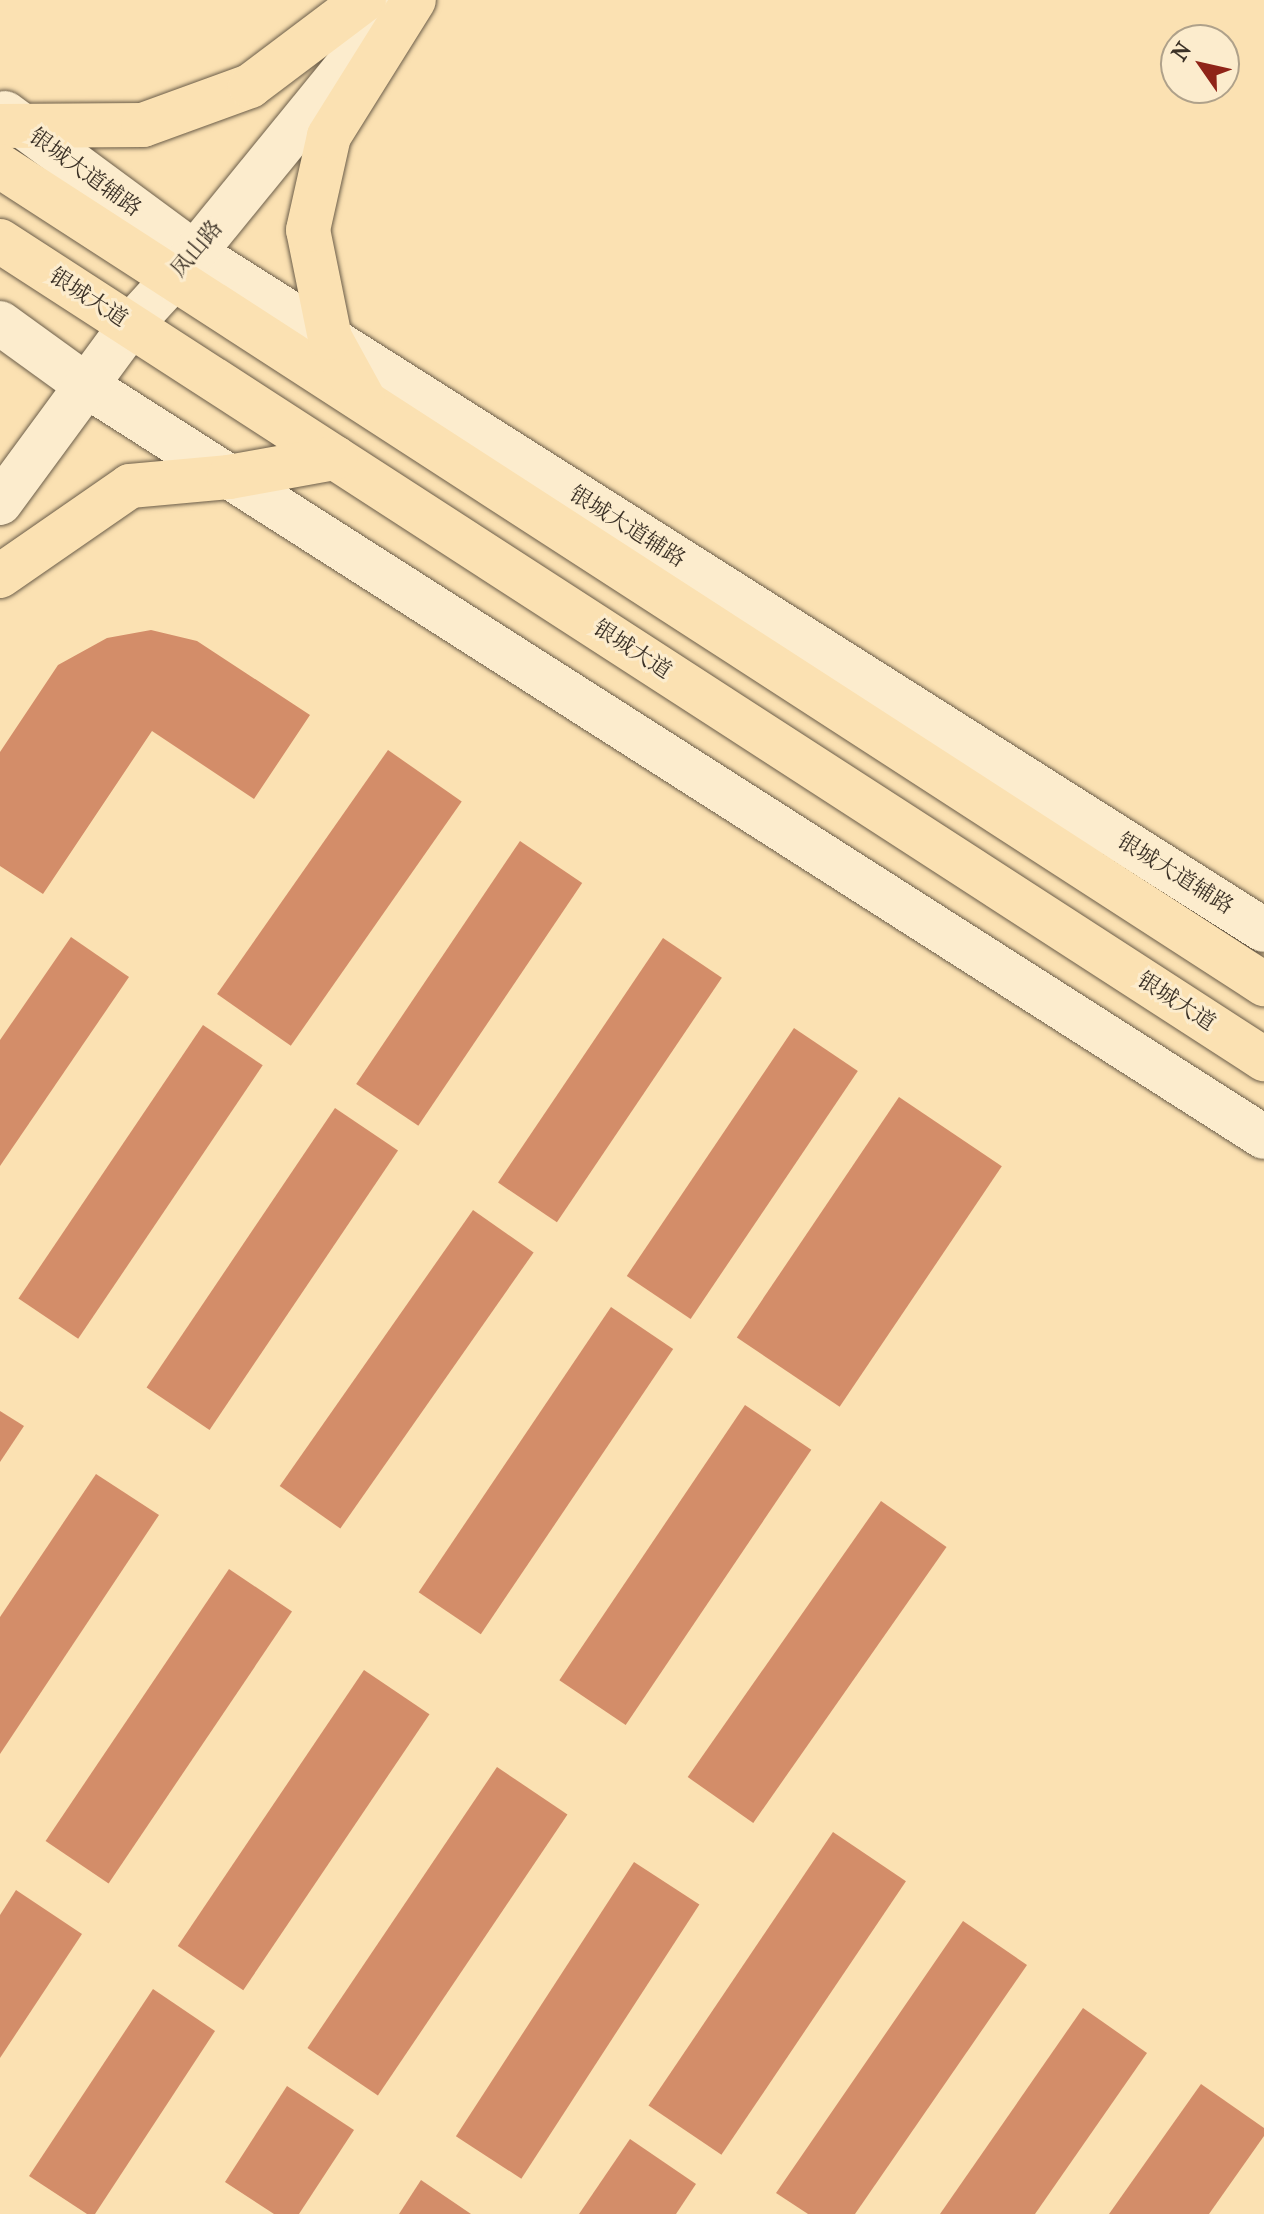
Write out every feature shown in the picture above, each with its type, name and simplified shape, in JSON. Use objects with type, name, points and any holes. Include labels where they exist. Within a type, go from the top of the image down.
[{"type":"main road","points":[[8,121],[143,125],[250,86],[364,0]]},
{"type":"main road","points":[[366,404],[330,338],[308,230],[329,136],[414,0]]},
{"type":"main road","points":[[0,166],[184,266],[366,404],[1264,984]]},
{"type":"main road","name":"银城大道","points":[[0,241],[1264,1059]]},
{"type":"main road","points":[[0,576],[130,486],[229,477],[335,458]]},
{"type":"street","name":"凤山路","points":[[0,503],[130,326],[184,266],[401,0]]},
{"type":"street","name":"银城大道辅路","points":[[8,121],[184,266],[330,338],[1264,930]]},
{"type":"street","points":[[0,323],[87,386],[1264,1137]]},
{"type":"building","points":[[151,630],[197,641],[310,715],[254,799],[152,731],[43,894],[0,866],[0,752],[58,665],[107,638]]},
{"type":"building","points":[[388,750],[462,802],[291,1046],[217,994]]},
{"type":"building","points":[[520,841],[582,883],[418,1126],[356,1084]]},
{"type":"building","points":[[71,937],[129,977],[0,1166],[0,1040]]},
{"type":"building","points":[[663,938],[722,978],[557,1222],[498,1183]]},
{"type":"building","points":[[203,1025],[263,1065],[78,1339],[18,1299]]},
{"type":"building","points":[[794,1028],[858,1071],[691,1319],[627,1276]]},
{"type":"building","points":[[899,1097],[1002,1166],[840,1407],[737,1337]]},
{"type":"building","points":[[335,1108],[398,1150],[210,1430],[147,1387]]},
{"type":"building","points":[[473,1210],[534,1252],[340,1528],[280,1486]]},
{"type":"building","points":[[611,1307],[673,1349],[481,1634],[419,1592]]},
{"type":"building","points":[[745,1405],[811,1450],[626,1725],[559,1680]]},
{"type":"building","points":[[0,1411],[24,1426],[0,1462]]},
{"type":"building","points":[[96,1474],[159,1515],[0,1754],[0,1617]]},
{"type":"building","points":[[881,1501],[947,1547],[753,1823],[688,1777]]},
{"type":"building","points":[[229,1569],[292,1611],[109,1883],[46,1841]]},
{"type":"building","points":[[364,1670],[429,1714],[243,1990],[178,1946]]},
{"type":"building","points":[[497,1767],[567,1815],[378,2096],[307,2048]]},
{"type":"building","points":[[833,1832],[906,1881],[721,2155],[648,2106]]},
{"type":"building","points":[[634,1862],[699,1904],[521,2179],[456,2136]]},
{"type":"building","points":[[16,1890],[82,1934],[0,2058],[0,1915]]},
{"type":"building","points":[[963,1921],[1027,1965],[855,2214],[808,2214],[776,2193]]},
{"type":"building","points":[[153,1989],[215,2031],[95,2214],[87,2214],[29,2176]]},
{"type":"building","points":[[1083,2008],[1147,2053],[1035,2214],[940,2214]]},
{"type":"building","points":[[1201,2084],[1264,2128],[1264,2136],[1209,2214],[1109,2214]]},
{"type":"building","points":[[287,2086],[354,2130],[299,2214],[274,2214],[225,2182]]},
{"type":"building","points":[[630,2139],[696,2184],[676,2214],[579,2214]]},
{"type":"building","points":[[421,2180],[471,2214],[399,2214]]}]
